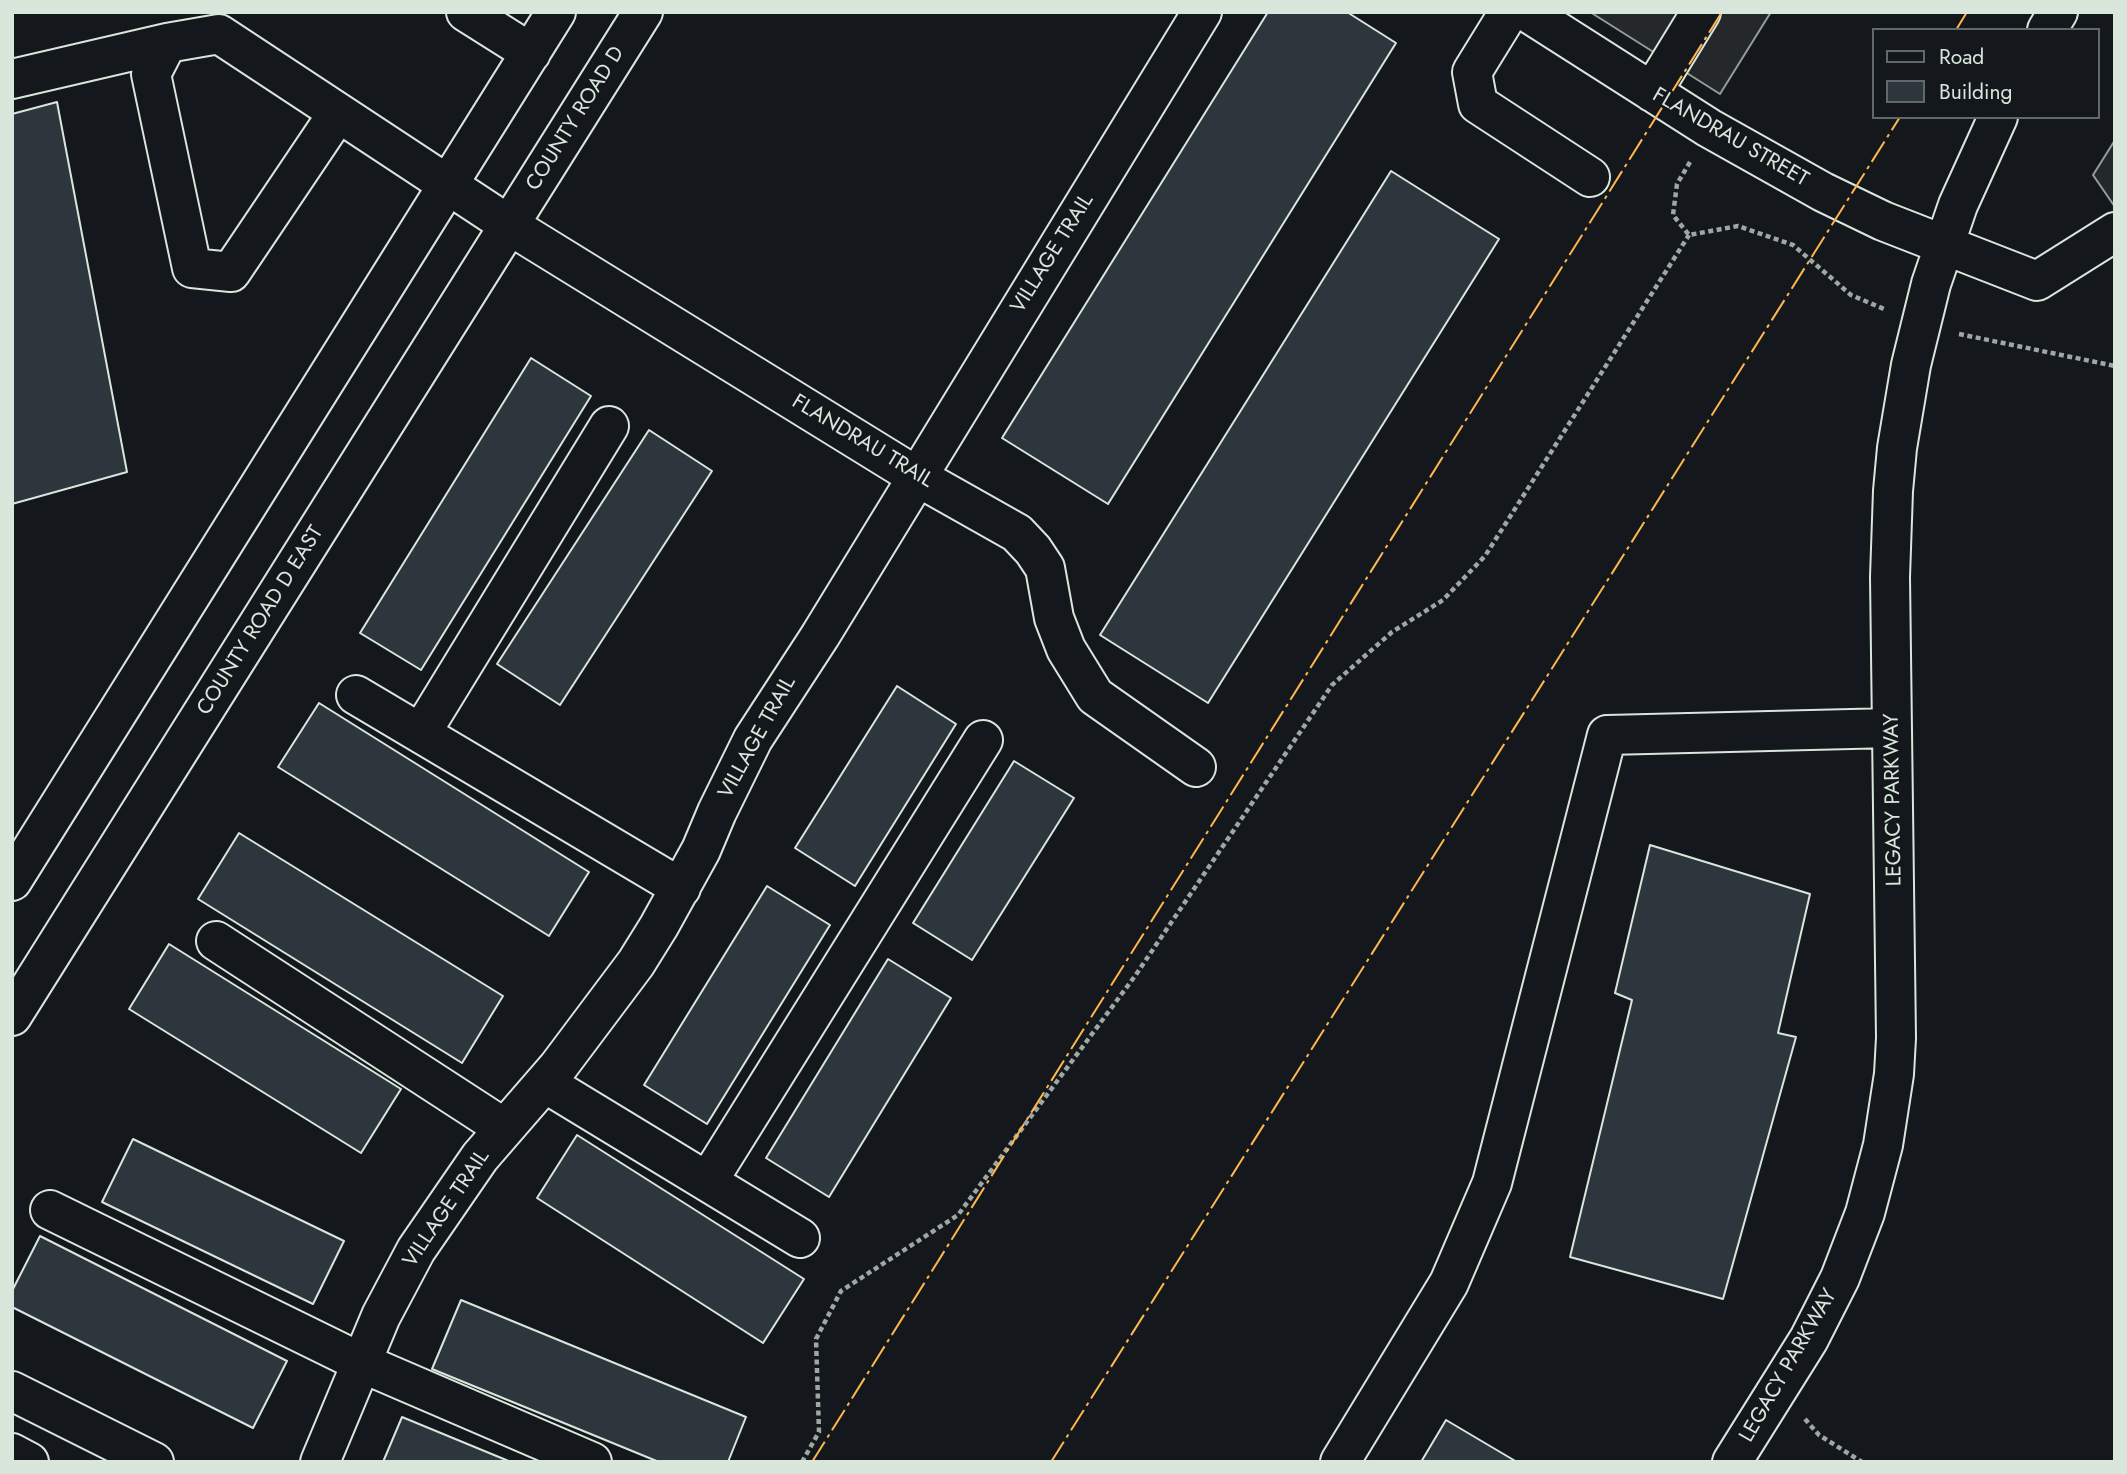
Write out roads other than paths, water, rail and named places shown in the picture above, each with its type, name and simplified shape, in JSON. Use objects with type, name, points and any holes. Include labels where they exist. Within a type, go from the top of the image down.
[{"type":"street","points":[[466,12],[531,52]]},
{"type":"street","points":[[12,881],[556,12]]},
{"type":"street","name":"COUNTY ROAD D","points":[[509,226],[643,12]]},
{"type":"street","name":"VILLAGE TRAIL","points":[[320,1462],[381,1316],[416,1250],[457,1187],[612,999],[659,926],[681,888],[753,739],[820,636],[1202,12]]},
{"type":"street","points":[[1509,12],[1472,72],[1478,104],[1590,177]]},
{"type":"street","name":"FLANDRAU STREET","points":[[1527,12],[1709,128],[1853,207],[2037,281],[2115,232]]},
{"type":"street","points":[[1652,92],[1701,12]]},
{"type":"street","points":[[2048,28],[2058,12]]},
{"type":"street","name":"FLANDRAU TRAIL","points":[[12,79],[167,43],[219,34],[509,226],[916,476],[1008,527],[1026,541],[1040,558],[1048,577],[1054,618],[1066,649],[1095,696],[1196,767]]},
{"type":"street","points":[[167,43],[151,74],[192,268],[231,272],[338,113]]},
{"type":"street","name":"LEGACY PARKWAY","points":[[1732,1462],[1809,1339],[1840,1278],[1865,1213],[1883,1145],[1894,1074],[1896,1038],[1890,577],[1893,491],[1903,406],[1920,324],[1944,245],[1964,192],[1997,119]]},
{"type":"street","name":"COUNTY ROAD D EAST","points":[[12,1016],[509,226]]},
{"type":"street","points":[[421,733],[609,426]]},
{"type":"street","points":[[356,695],[681,888]]},
{"type":"street","points":[[1340,1462],[1449,1283],[1492,1183],[1607,736],[1892,728]]},
{"type":"street","points":[[708,1181],[984,740]]},
{"type":"street","points":[[216,941],[504,1128]]},
{"type":"street","points":[[545,1083],[800,1238]]},
{"type":"street","points":[[50,1210],[362,1363],[592,1462]]},
{"type":"street","points":[[12,1391],[154,1462]]},
{"type":"street","points":[[12,1453],[29,1462]]}]
